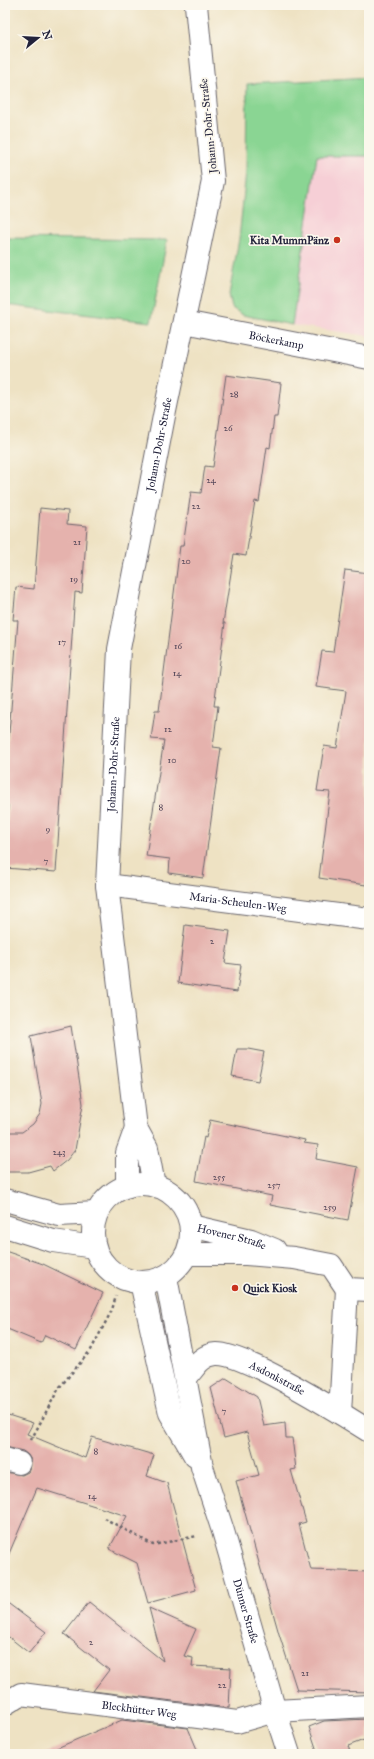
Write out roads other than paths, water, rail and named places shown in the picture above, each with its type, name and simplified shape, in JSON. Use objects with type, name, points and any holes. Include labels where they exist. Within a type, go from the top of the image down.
[{"type":"street","name":"Johann-Dohr-Straße","points":[[136,1128],[107,885],[119,649],[213,181],[196,5]]},
{"type":"street","name":"Böckerkamp","points":[[184,322],[369,358]]},
{"type":"street","name":"Maria-Scheulen-Weg","points":[[107,885],[369,919]]},
{"type":"street","points":[[136,1128],[147,1148],[154,1185]]},
{"type":"street","points":[[127,1186],[127,1153],[136,1128]]},
{"type":"street","points":[[140,1183],[154,1185],[172,1193],[185,1208],[191,1226],[191,1240],[187,1254],[178,1267],[166,1277],[154,1281],[131,1280],[104,1265],[94,1247],[92,1230],[96,1213],[103,1202],[114,1192],[127,1186],[140,1183]]},
{"type":"street","points":[[5,1200],[59,1214],[96,1213]]},
{"type":"street","points":[[5,1226],[53,1240],[94,1247]]},
{"type":"street","name":"Hovener Straße","points":[[191,1226],[251,1240],[294,1258]]},
{"type":"street","name":"Hovener Straße","points":[[187,1254],[246,1254],[294,1258],[331,1265],[347,1289]]},
{"type":"street","name":"Dünner Straße","points":[[166,1277],[202,1467],[223,1531],[274,1711],[289,1754]]},
{"type":"street","name":"Dünner Straße","points":[[131,1280],[170,1414],[202,1467]]},
{"type":"street","points":[[340,1413],[347,1289],[369,1290]]},
{"type":"street","name":"Asdonkstraße","points":[[186,1378],[202,1358],[217,1354],[247,1362],[340,1413],[369,1431]]},
{"type":"street","name":"Bleckhütter Weg","points":[[5,1704],[21,1694],[237,1722],[274,1711],[369,1706]]},
{"type":"place","name":"Kita MummPänz","points":[[337,240]]},
{"type":"place","name":"Quick Kiosk","points":[[235,1288]]}]
